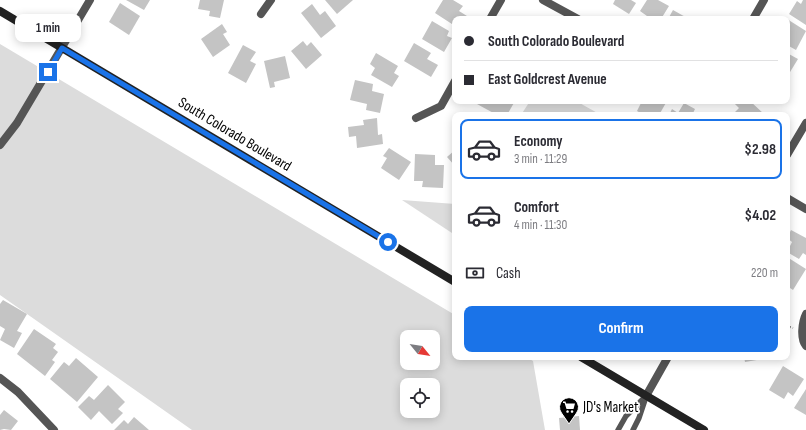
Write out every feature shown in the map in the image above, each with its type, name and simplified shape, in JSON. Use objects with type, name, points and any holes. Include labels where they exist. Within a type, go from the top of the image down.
[{"type":"main road","name":"South Colorado Boulevard","points":[[0,11],[452,280]]},
{"type":"main road","points":[[586,360],[704,430]]},
{"type":"street","points":[[0,145],[17,122],[90,0]]},
{"type":"street","points":[[261,14],[271,0]]},
{"type":"street","points":[[492,16],[501,0]]},
{"type":"street","points":[[543,0],[572,16]]},
{"type":"street","points":[[755,16],[764,0]]},
{"type":"street","points":[[416,118],[441,106],[452,86]]},
{"type":"street","points":[[790,150],[806,123]]},
{"type":"street","points":[[790,200],[806,209]]},
{"type":"street","points":[[806,314],[802,330],[804,344],[806,346]]},
{"type":"street","points":[[646,396],[666,360]]},
{"type":"street","points":[[0,378],[18,392],[54,430]]},
{"type":"lane","points":[[618,430],[626,416],[646,396]]},
{"type":"lane","points":[[633,430],[639,418],[646,396]]},
{"type":"shaded area","points":[[0,44],[452,313],[452,360],[533,361],[545,430],[192,430],[0,295]]},
{"type":"shaded area","points":[[528,104],[581,104],[596,112],[523,112]]},
{"type":"shaded area","points":[[402,200],[452,204],[452,233]]},
{"type":"building","points":[[126,0],[150,0],[144,10]]},
{"type":"building","points":[[200,0],[224,0],[220,18],[209,16],[210,11],[198,9]]},
{"type":"building","points":[[325,0],[353,0],[337,14]]},
{"type":"building","points":[[443,0],[453,0],[463,6],[459,11],[467,16],[452,16],[452,24],[435,13]]},
{"type":"building","points":[[615,0],[631,0],[636,3],[629,14],[613,4]]},
{"type":"building","points":[[647,0],[658,0],[669,6],[663,16],[647,16],[640,11]]},
{"type":"building","points":[[803,0],[806,0],[806,25],[789,14],[797,1],[801,4]]},
{"type":"building","points":[[120,3],[140,16],[129,35],[109,22]]},
{"type":"building","points":[[312,4],[320,15],[325,11],[336,26],[321,38],[301,13]]},
{"type":"building","points":[[673,10],[684,16],[670,16]]},
{"type":"building","points":[[432,21],[449,31],[447,36],[452,38],[444,52],[422,39]]},
{"type":"building","points":[[790,21],[806,31],[796,50],[790,47]]},
{"type":"building","points":[[222,24],[227,32],[223,34],[230,45],[213,57],[201,39]]},
{"type":"building","points":[[303,41],[307,46],[311,42],[322,55],[306,69],[291,51]]},
{"type":"building","points":[[414,43],[431,53],[427,59],[438,65],[431,77],[404,61]]},
{"type":"building","points":[[243,45],[256,52],[250,61],[256,64],[246,83],[228,73]]},
{"type":"building","points":[[376,53],[398,66],[394,73],[399,76],[392,87],[371,75],[375,68],[370,64]]},
{"type":"building","points":[[790,55],[798,59],[790,72]]},
{"type":"building","points":[[285,56],[290,78],[274,82],[275,87],[270,88],[264,61]]},
{"type":"building","points":[[355,80],[373,84],[372,91],[384,94],[380,113],[366,110],[367,104],[350,100]]},
{"type":"building","points":[[477,104],[513,104],[509,112],[492,112]]},
{"type":"building","points":[[640,104],[665,104],[661,112],[637,111]]},
{"type":"building","points":[[683,104],[695,109],[694,112],[679,112]]},
{"type":"building","points":[[735,104],[753,104],[762,112],[735,112],[739,108]]},
{"type":"building","points":[[377,118],[378,135],[382,134],[383,144],[357,148],[356,136],[349,137],[348,127],[364,125],[363,120]]},
{"type":"building","points":[[389,148],[411,162],[399,180],[381,168],[387,158],[383,156]]},
{"type":"building","points":[[452,153],[452,163],[447,157]]},
{"type":"building","points":[[415,154],[435,155],[435,165],[444,165],[443,188],[422,187],[423,181],[414,181]]},
{"type":"building","points":[[791,230],[806,238],[806,255],[803,253],[799,259],[790,254],[790,246],[792,242],[790,240]]},
{"type":"building","points":[[790,259],[806,269],[793,290],[790,288]]},
{"type":"building","points":[[3,300],[27,314],[17,331],[22,333],[14,348],[0,340],[5,329],[0,326],[0,304]]},
{"type":"building","points":[[34,329],[56,344],[53,348],[58,352],[52,360],[55,362],[45,376],[17,354]]},
{"type":"building","points":[[76,358],[98,377],[77,402],[50,379],[64,362],[69,366]]},
{"type":"building","points":[[745,360],[756,360],[745,362]]},
{"type":"building","points":[[783,366],[804,379],[793,396],[788,392],[784,399],[769,390]]},
{"type":"building","points":[[108,385],[125,402],[118,409],[123,413],[112,424],[99,411],[91,420],[78,407],[89,396],[94,400]]},
{"type":"building","points":[[806,389],[806,415],[794,408]]},
{"type":"building","points":[[4,410],[18,421],[11,430],[0,430],[0,415]]},
{"type":"building","name":"JD's Market","points":[[579,416],[580,430],[560,430],[559,418]]},
{"type":"building","points":[[134,417],[149,430],[114,430],[124,420],[128,424]]},
{"type":"place","name":"JD's Market","points":[[569,424]]},
{"type":"route","points":[[48,72],[62,48],[388,242]]}]
